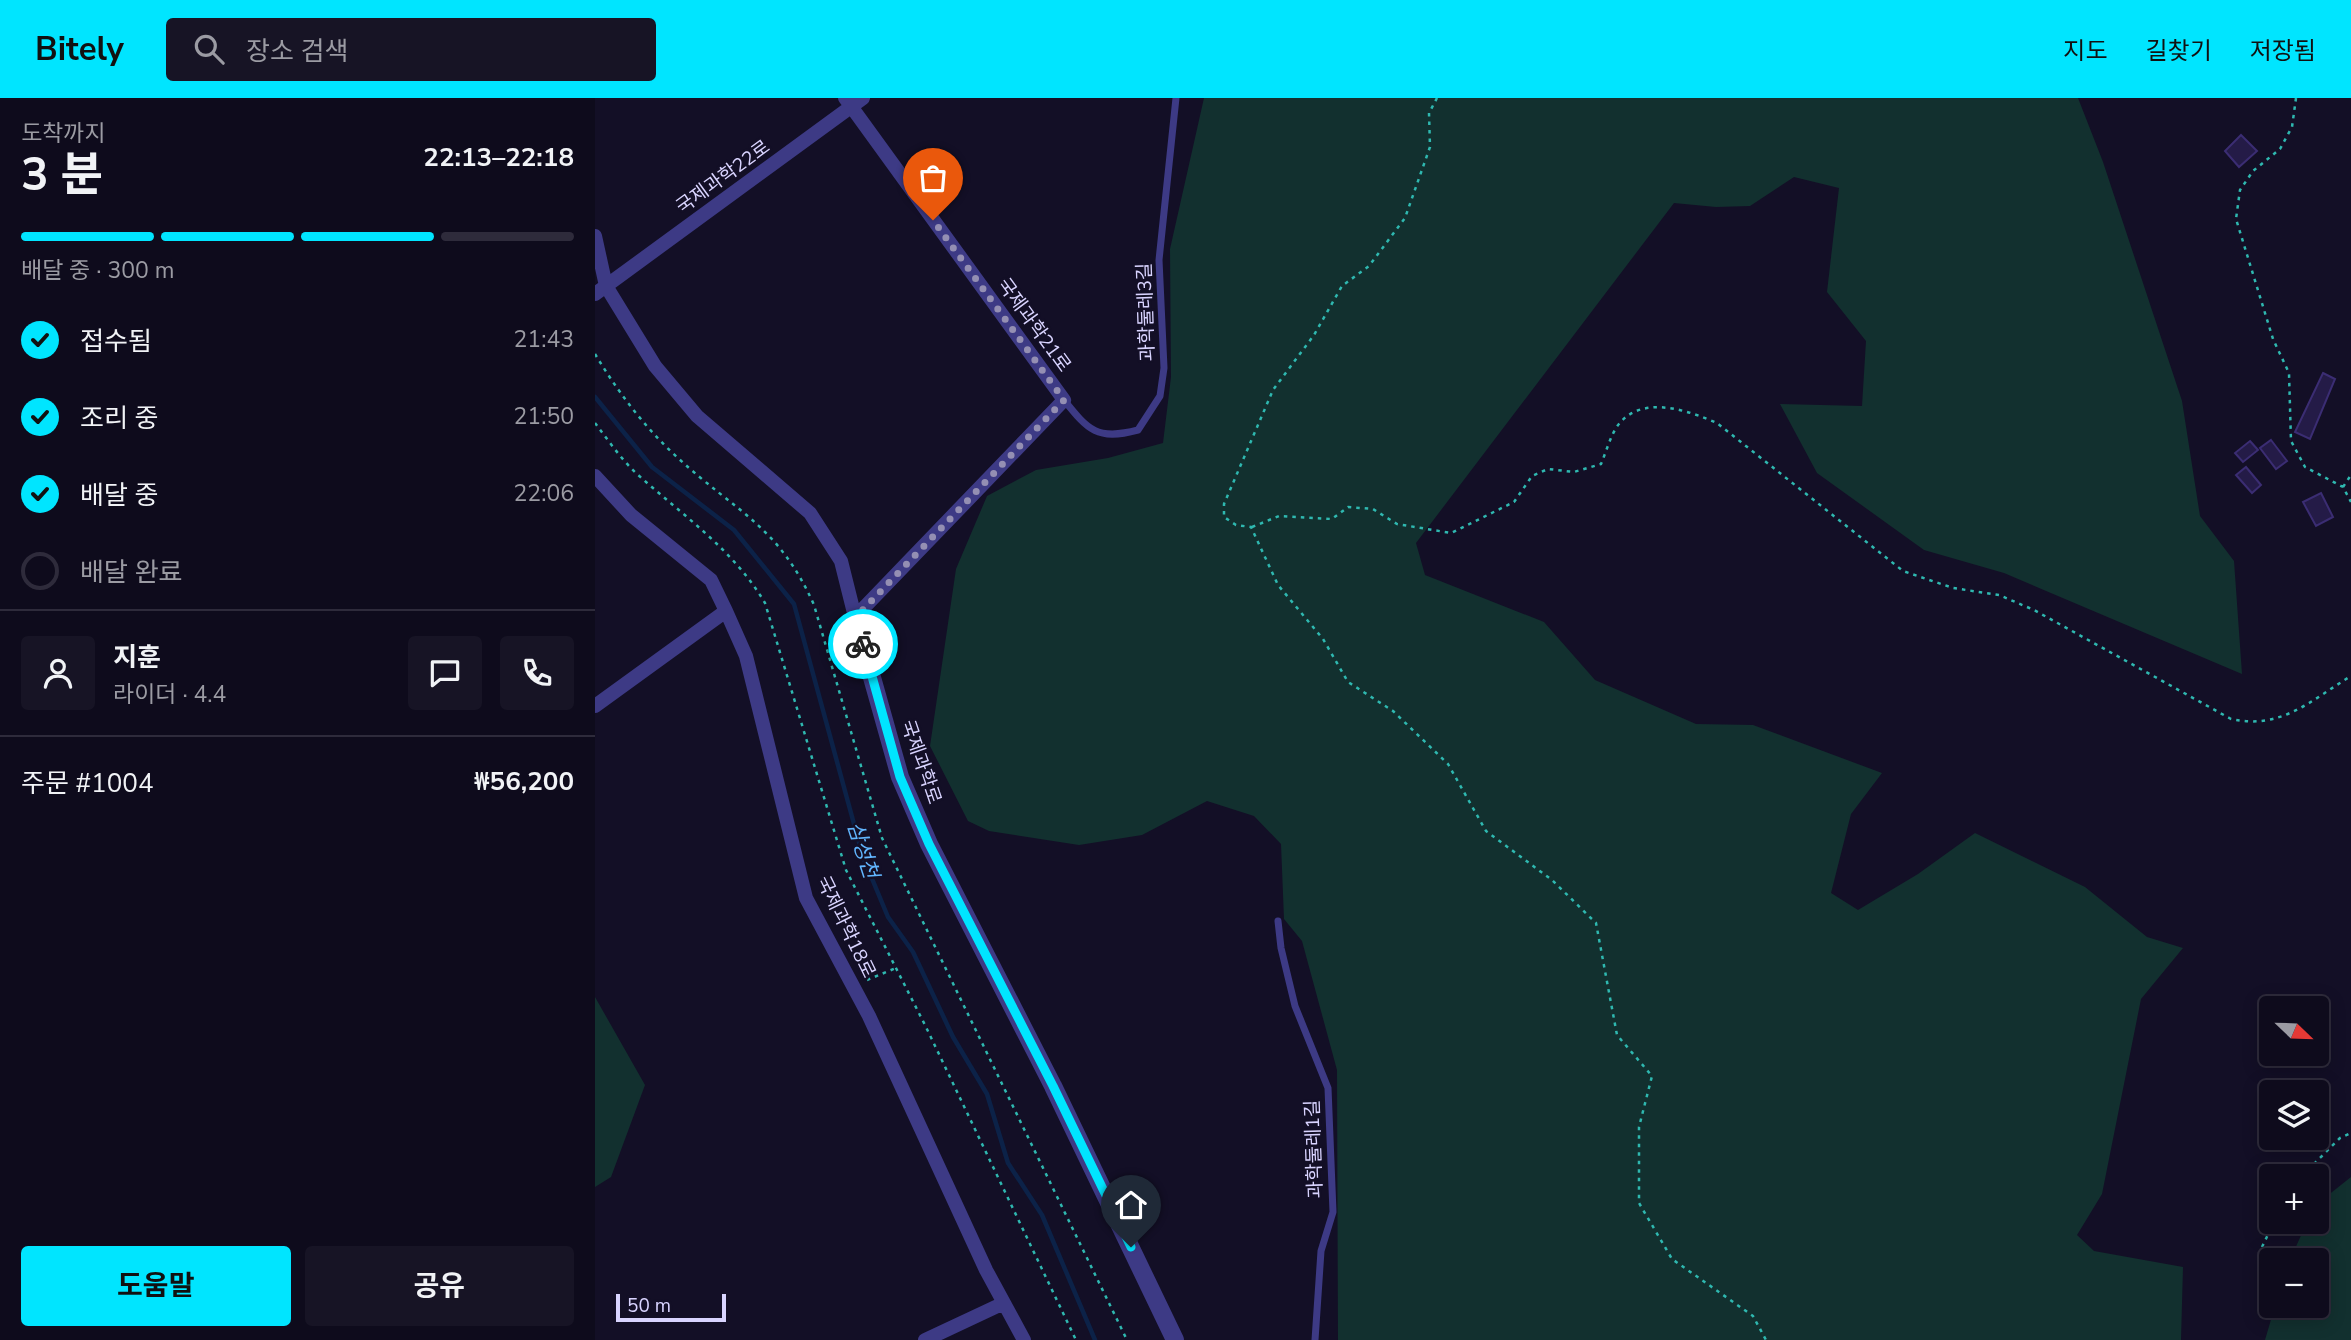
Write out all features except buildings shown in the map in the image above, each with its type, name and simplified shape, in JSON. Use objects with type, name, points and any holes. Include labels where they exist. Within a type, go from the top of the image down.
[{"type":"street","name":"국제과학21로","points":[[853,101],[1064,400],[856,617]]},
{"type":"street","name":"국제과학22로","points":[[600,290],[853,101]]},
{"type":"street","name":"국제과학로","points":[[595,236],[600,290],[655,366],[697,416],[810,513],[841,561],[900,777],[929,844],[1053,1086],[1175,1340]]},
{"type":"street","name":"국제과학18로","points":[[595,476],[631,515],[711,580],[746,656],[806,898],[853,985],[1024,1340]]},
{"type":"street","points":[[595,706],[726,611]]},
{"type":"street","points":[[925,1340],[1004,1303]]},
{"type":"lane","name":"과학둘레3길","points":[[1064,400],[1087,428],[1111,434],[1138,430],[1160,396],[1164,368],[1159,260],[1176,98]]},
{"type":"lane","name":"과학둘레1길","points":[[1278,921],[1281,948],[1295,1006],[1328,1088],[1333,1212],[1321,1251],[1315,1340]]},
{"type":"path","points":[[1437,98],[1429,113],[1430,147],[1405,218],[1369,267],[1342,286],[1314,335],[1273,390],[1224,504],[1224,517],[1236,525],[1251,527],[1279,516],[1332,519],[1348,507],[1373,509],[1397,524],[1451,533],[1514,502],[1532,476],[1548,469],[1574,472],[1601,464],[1617,427],[1638,410],[1656,407],[1689,411],[1717,422],[1903,571],[1953,588],[1999,595],[2035,610],[2231,719],[2255,724],[2278,720],[2351,676]]},
{"type":"path","points":[[2297,98],[2292,127],[2280,149],[2253,171],[2240,190],[2236,219],[2273,339],[2289,373],[2291,441],[2305,467],[2343,487],[2351,502]]},
{"type":"path","points":[[595,354],[619,395],[678,458],[759,523],[800,573],[814,605],[881,838],[1127,1340]]},
{"type":"path","points":[[595,423],[634,471],[748,575],[765,603],[846,870],[1076,1340]]},
{"type":"path","points":[[2343,487],[2351,475]]},
{"type":"path","points":[[1251,527],[1278,585],[1323,639],[1348,682],[1393,711],[1448,764],[1486,831],[1552,880],[1596,923],[1616,1035],[1652,1076],[1639,1128],[1639,1203],[1672,1259],[1753,1316],[1766,1340]]},
{"type":"path","points":[[853,985],[896,968]]},
{"type":"path","points":[[2314,1164],[2340,1138],[2351,1133]]},
{"type":"path","points":[[2262,1247],[2268,1234]]},
{"type":"green space","points":[[1204,98],[2078,98],[2103,162],[2182,401],[2200,516],[2234,561],[2242,674],[2004,573],[1924,550],[1817,473],[1780,404],[1862,406],[1866,341],[1827,292],[1839,188],[1794,177],[1750,206],[1716,207],[1674,203],[1416,543],[1425,575],[1544,622],[1595,680],[1696,724],[1753,725],[1882,773],[1851,814],[1831,893],[1858,910],[1918,874],[1975,833],[2085,887],[2147,937],[2183,948],[2141,999],[2102,1194],[2077,1235],[2094,1251],[2183,1267],[2181,1340],[1338,1340],[1337,1070],[1302,941],[1284,919],[1281,844],[1254,816],[1207,801],[1142,835],[1079,845],[989,831],[968,821],[930,746],[956,569],[987,496],[1036,470],[1108,458],[1163,443],[1171,377],[1170,249]]},
{"type":"green space","points":[[595,997],[645,1085],[611,1177],[595,1187]]},
{"type":"green space","points":[[2351,1177],[2351,1340],[2265,1340],[2271,1318],[2329,1318],[2329,1248],[2295,1248],[2302,1234],[2329,1234],[2329,1194]]},
{"type":"waterway","name":"삼성천","points":[[595,397],[652,467],[734,530],[794,604],[863,857],[888,917],[913,952],[953,1037],[987,1094],[1008,1163],[1042,1215],[1095,1340]]},
{"type":"way so far","points":[[863,644],[856,617],[1064,400],[933,220]]},
{"type":"route","points":[[863,644],[900,777],[929,844],[963,905],[1131,1247]]}]
